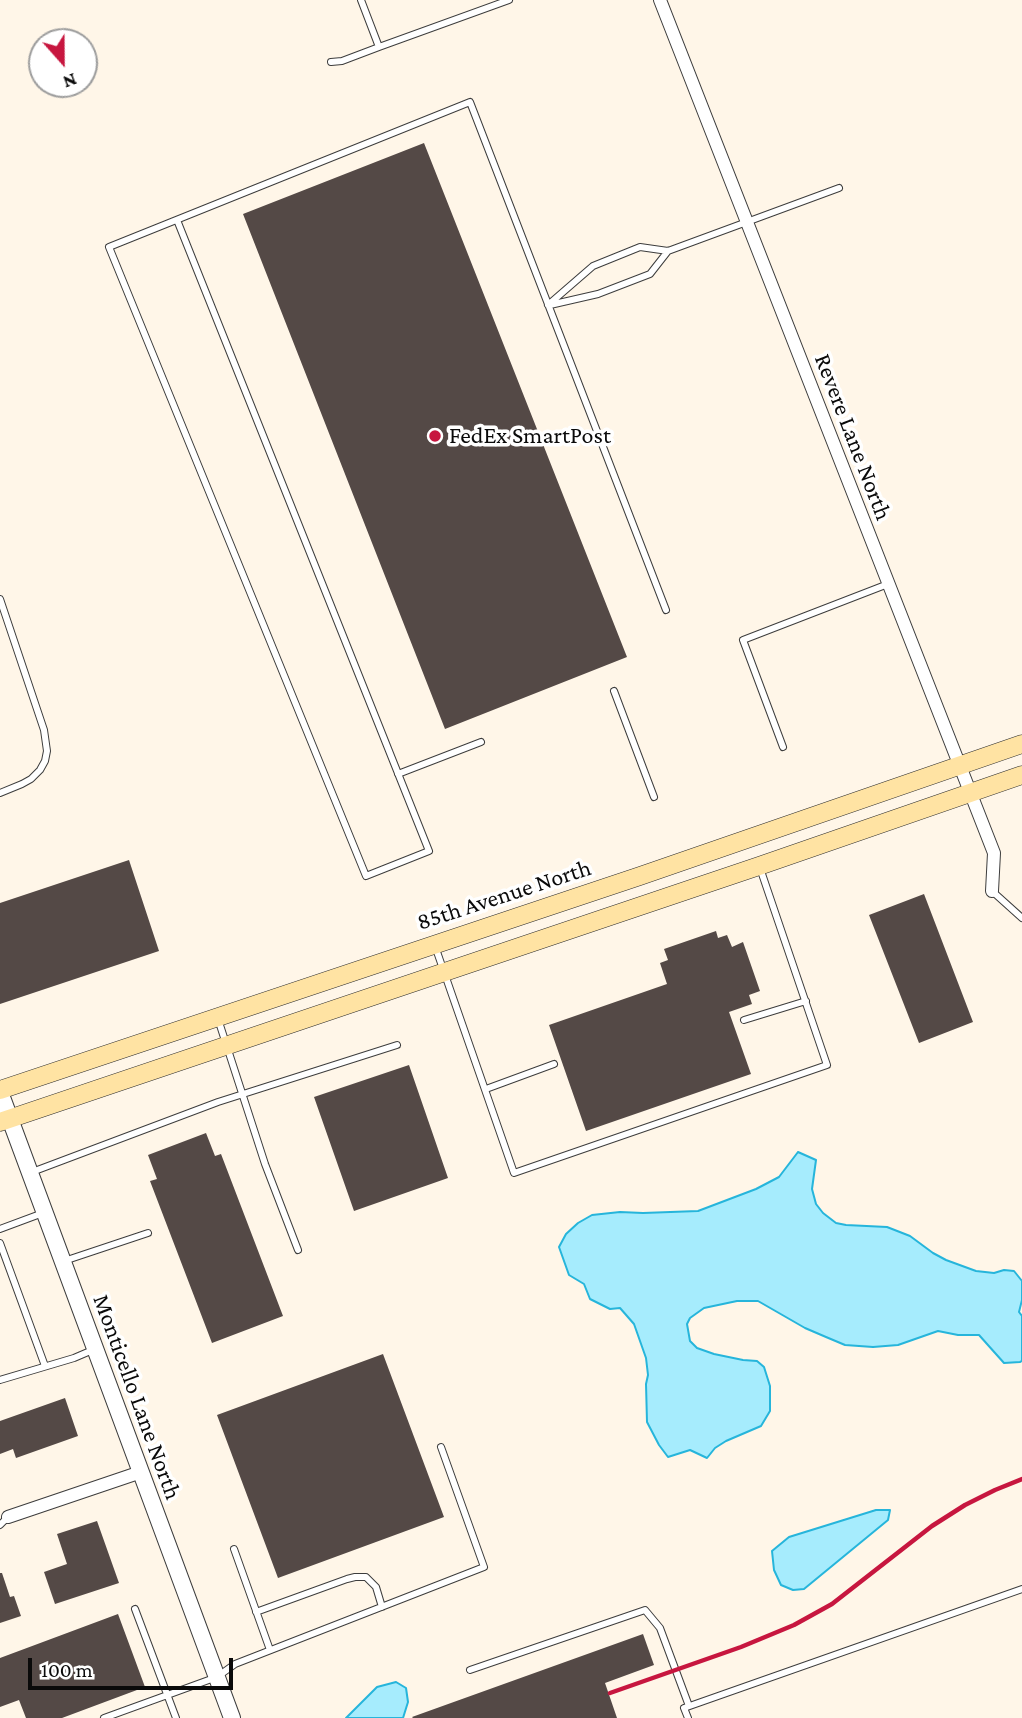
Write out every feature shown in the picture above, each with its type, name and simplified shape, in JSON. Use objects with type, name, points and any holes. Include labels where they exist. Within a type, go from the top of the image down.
[{"type":"main road","name":"85th Avenue North","points":[[0,1091],[1022,744]]},
{"type":"main road","points":[[5,1120],[1022,775]]},
{"type":"street","name":"Revere Lane North","points":[[660,0],[994,853],[992,891]]},
{"type":"street","name":"Monticello Lane North","points":[[0,1091],[5,1120],[30,1173],[232,1718]]},
{"type":"street","points":[[4,1521],[141,1472]]},
{"type":"lane","points":[[361,0],[379,47]]},
{"type":"lane","points":[[331,62],[342,61],[509,0]]},
{"type":"lane","points":[[177,220],[429,851],[366,876],[109,247],[470,102],[666,610]]},
{"type":"lane","points":[[548,305],[593,266],[640,247],[668,251],[839,188]]},
{"type":"lane","points":[[548,305],[598,294],[650,274],[668,251]]},
{"type":"lane","points":[[783,747],[743,640],[888,584]]},
{"type":"lane","points":[[0,599],[44,730],[47,751],[45,761],[32,779],[0,793]]},
{"type":"lane","points":[[614,691],[654,797]]},
{"type":"lane","points":[[398,774],[481,742]]},
{"type":"lane","points":[[435,944],[513,1173],[827,1065],[760,866]]},
{"type":"lane","points":[[992,891],[1022,918]]},
{"type":"lane","points":[[744,1020],[806,1001]]},
{"type":"lane","points":[[217,1018],[265,1164],[298,1250]]},
{"type":"lane","points":[[30,1173],[218,1102],[397,1045]]},
{"type":"lane","points":[[486,1089],[554,1064]]},
{"type":"lane","points":[[0,1229],[44,1213]]},
{"type":"lane","points":[[62,1261],[148,1233]]},
{"type":"lane","points":[[0,1243],[45,1366]]},
{"type":"lane","points":[[0,1380],[95,1349]]},
{"type":"lane","points":[[104,1718],[217,1677],[235,1664],[484,1567],[441,1447]]},
{"type":"lane","points":[[234,1549],[270,1650]]},
{"type":"lane","points":[[256,1612],[355,1577],[366,1577],[376,1587],[383,1606]]},
{"type":"lane","points":[[688,1718],[684,1708],[689,1706],[1022,1589]]},
{"type":"lane","points":[[135,1609],[176,1718]]},
{"type":"lane","points":[[470,1670],[645,1610],[660,1628],[689,1706]]},
{"type":"water","points":[[798,1152],[816,1160],[812,1189],[816,1204],[836,1223],[887,1227],[910,1236],[946,1260],[976,1271],[1014,1271],[1022,1281],[1019,1312],[1022,1316],[1022,1361],[1004,1363],[979,1335],[938,1331],[898,1345],[845,1345],[805,1328],[758,1301],[737,1301],[704,1308],[690,1318],[687,1324],[690,1341],[697,1348],[714,1354],[757,1361],[764,1367],[770,1386],[770,1411],[761,1426],[726,1441],[715,1448],[707,1458],[690,1450],[668,1457],[647,1422],[646,1358],[634,1324],[620,1308],[610,1309],[590,1299],[584,1284],[569,1275],[559,1247],[566,1234],[592,1215],[698,1211],[756,1189],[779,1177]]},
{"type":"water","points":[[876,1510],[890,1510],[888,1520],[804,1589],[793,1590],[781,1585],[774,1570],[772,1551],[789,1537]]},
{"type":"water","points":[[396,1682],[406,1688],[408,1702],[403,1718],[346,1718],[377,1687]]},
{"type":"building","name":"FedEx SmartPost","points":[[424,143],[627,657],[445,729],[243,214]]},
{"type":"building","points":[[129,860],[159,951],[0,1004],[0,903]]},
{"type":"building","points":[[924,894],[973,1022],[919,1043],[869,915]]},
{"type":"building","points":[[716,931],[718,938],[727,935],[732,947],[743,942],[760,991],[749,995],[752,1004],[729,1012],[751,1074],[586,1131],[549,1025],[667,984],[660,963],[668,960],[664,949]]},
{"type":"building","points":[[409,1065],[448,1178],[354,1211],[314,1097]]},
{"type":"building","points":[[206,1133],[215,1156],[221,1154],[283,1316],[212,1343],[150,1181],[157,1179],[148,1155]]},
{"type":"building","points":[[383,1354],[444,1517],[278,1578],[217,1415]]},
{"type":"building","points":[[65,1398],[78,1436],[16,1458],[13,1449],[0,1454],[0,1421]]},
{"type":"building","points":[[97,1521],[119,1583],[55,1604],[44,1572],[67,1564],[57,1534]]},
{"type":"building","points":[[0,1573],[10,1597],[14,1596],[21,1616],[0,1623]]},
{"type":"building","points":[[118,1614],[145,1687],[62,1718],[26,1718],[19,1700],[0,1707],[0,1658]]},
{"type":"building","points":[[643,1634],[654,1665],[605,1683],[617,1718],[412,1717]]},
{"type":"railway","points":[[610,1693],[741,1647],[794,1625],[832,1604],[932,1526],[965,1505],[1022,1479]]},
{"type":"place","name":"FedEx SmartPost","points":[[435,436]]}]
